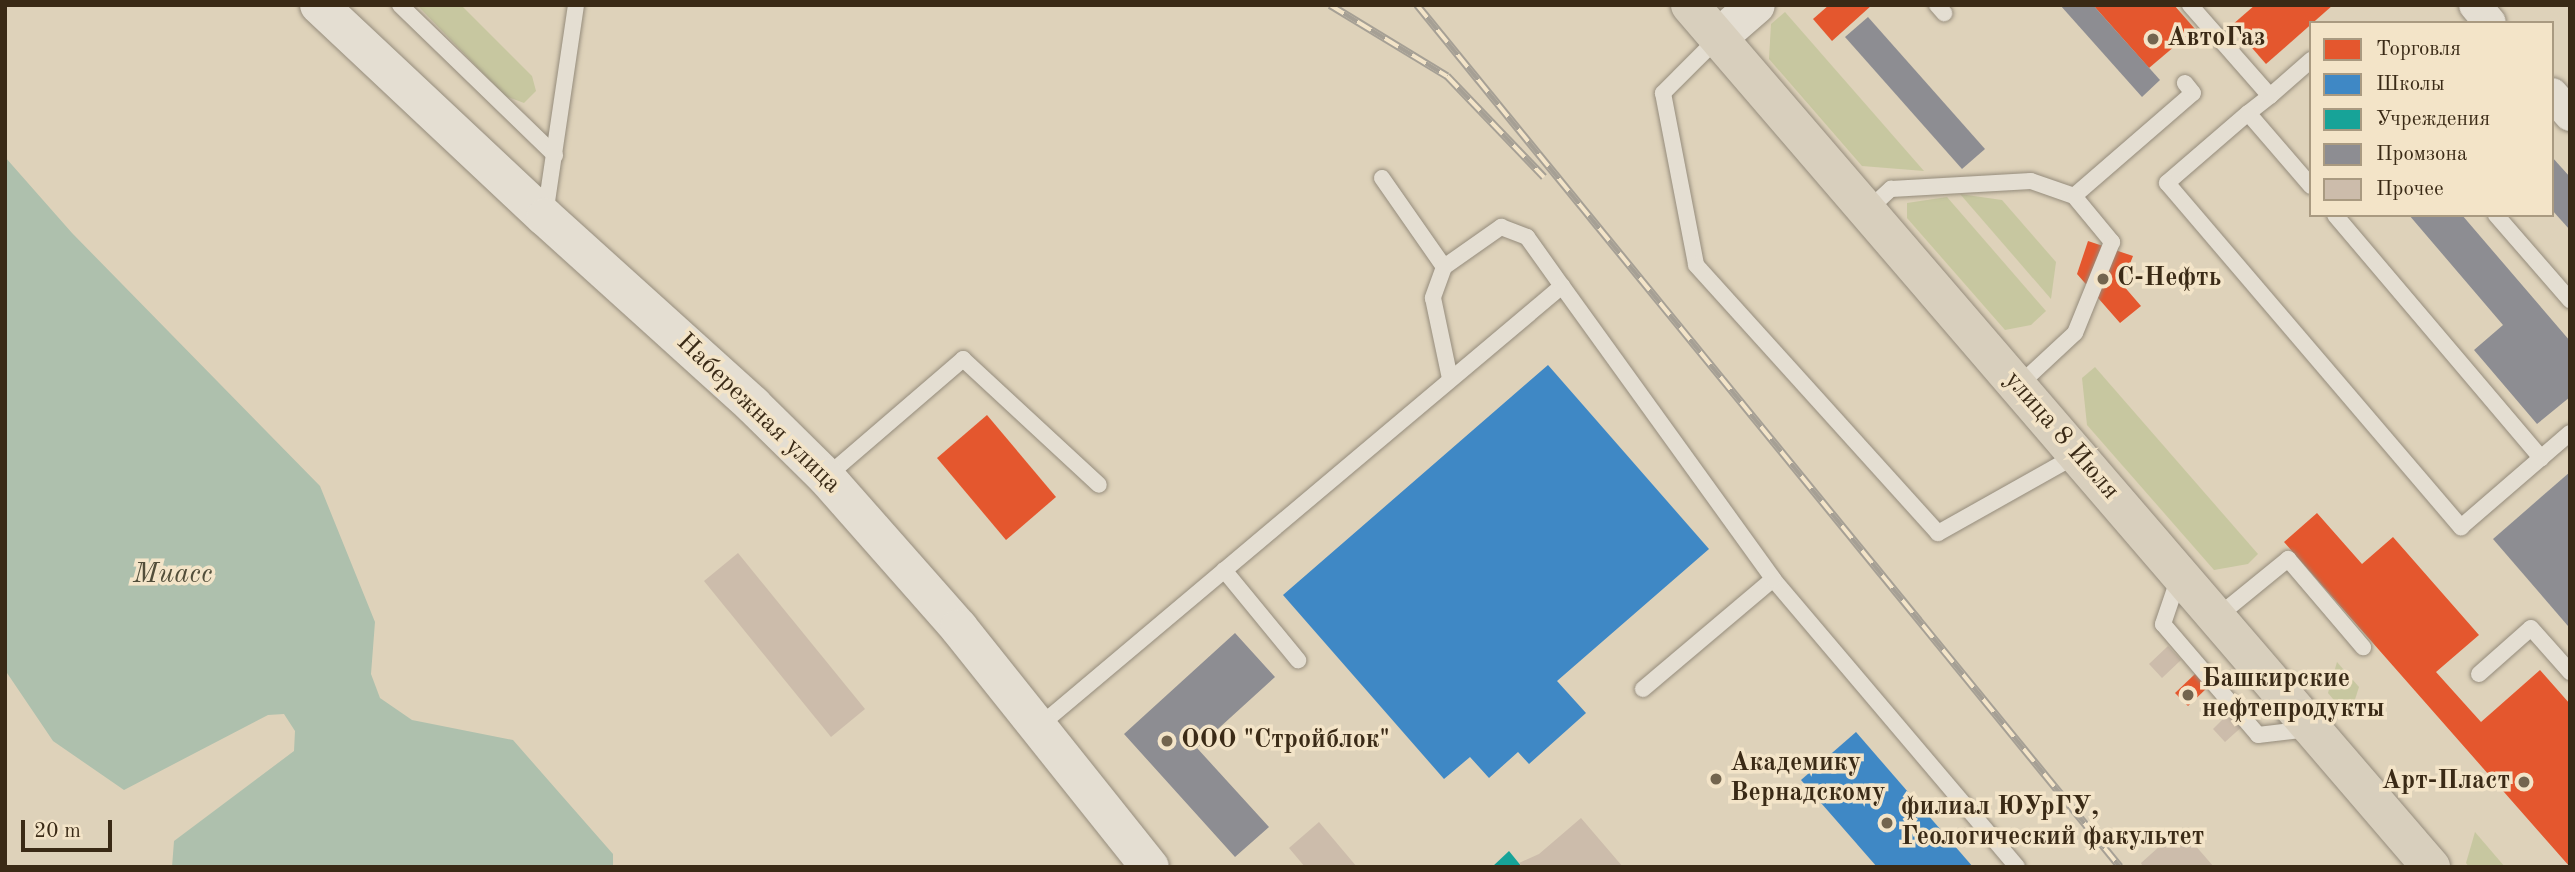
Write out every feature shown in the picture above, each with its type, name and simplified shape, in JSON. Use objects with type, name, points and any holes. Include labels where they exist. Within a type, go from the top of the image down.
[{"type":"main road","name":"улица 8 Июля","points":[[1690,5],[2431,867]]},
{"type":"street","name":"Набережная улица","points":[[319,5],[545,217],[753,405],[826,477],[959,628],[1150,867]]},
{"type":"street","points":[[1718,38],[1756,5]]},
{"type":"street","points":[[2475,5],[2488,21]]},
{"type":"street","points":[[2554,96],[2570,115]]},
{"type":"lane","points":[[400,5],[555,155]]},
{"type":"lane","points":[[545,217],[576,5]]},
{"type":"lane","points":[[2190,5],[2270,96]]},
{"type":"lane","points":[[1718,38],[1663,93],[1696,265],[1938,533],[2077,455]]},
{"type":"lane","points":[[2309,62],[2167,183],[2460,527],[2570,433]]},
{"type":"lane","points":[[2074,196],[2193,93],[2185,83]]},
{"type":"lane","points":[[2248,113],[2309,185]]},
{"type":"lane","points":[[1382,178],[1444,267]]},
{"type":"lane","points":[[1867,211],[1891,189],[2031,181],[2074,196],[2112,242],[2076,333],[2018,386]]},
{"type":"lane","points":[[2337,217],[2541,458]]},
{"type":"lane","points":[[2498,217],[2570,300]]},
{"type":"lane","points":[[1450,379],[1433,298],[1444,267],[1501,226],[1527,237],[1773,579],[2017,867]]},
{"type":"lane","points":[[1038,727],[1562,286]]},
{"type":"lane","points":[[826,477],[963,359],[1099,485]]},
{"type":"lane","points":[[2217,617],[2288,559],[2363,647]]},
{"type":"lane","points":[[1224,570],[1298,660]]},
{"type":"lane","points":[[2180,575],[2163,624],[2249,725],[2258,735],[2313,729]]},
{"type":"lane","points":[[1643,689],[1773,579]]},
{"type":"lane","points":[[2479,674],[2531,628],[2570,672]]},
{"type":"green space","points":[[417,5],[461,5],[532,76],[536,91],[524,103],[505,96]]},
{"type":"green space","points":[[1785,12],[1924,171],[1862,166],[1769,59],[1771,24]]},
{"type":"green space","points":[[1960,194],[2002,200],[2056,262],[2051,299]]},
{"type":"green space","points":[[1947,197],[2046,311],[2031,325],[2005,330],[1907,218],[1907,203]]},
{"type":"green space","points":[[2095,367],[2258,554],[2248,564],[2214,570],[2087,425],[2082,378]]},
{"type":"green space","points":[[2337,662],[2359,687],[2349,718],[2328,693]]},
{"type":"green space","points":[[2475,832],[2505,867],[2469,867],[2466,863]]},
{"type":"water","name":"Миасс","points":[[5,157],[72,233],[320,486],[375,622],[371,674],[380,698],[412,720],[513,740],[613,854],[613,867],[172,867],[174,841],[294,751],[295,731],[284,714],[268,715],[124,790],[53,741],[5,670]]},
{"type":"building: Торговля","points":[[1829,5],[1872,5],[1832,41],[1813,19]]},
{"type":"building: Торговля","name":"АвтоГаз","points":[[2093,5],[2174,5],[2195,29],[2149,68]]},
{"type":"building: Торговля","points":[[2255,5],[2333,5],[2315,21],[2309,21],[2309,26],[2266,64],[2232,25]]},
{"type":"building: Торговля","name":"С-Нефть","points":[[2088,241],[2133,256],[2122,284],[2141,306],[2120,323],[2077,274]]},
{"type":"building: Торговля","points":[[987,415],[1056,497],[1006,540],[937,458]]},
{"type":"building: Торговля","points":[[2317,513],[2362,564],[2393,537],[2479,635],[2436,672],[2481,722],[2540,670],[2570,704],[2570,867],[2284,542]]},
{"type":"building: Торговля","points":[[2195,674],[2207,688],[2188,706],[2175,693]]},
{"type":"building: Школы","points":[[1548,365],[1709,549],[1557,681],[1586,713],[1529,764],[1518,752],[1489,778],[1470,757],[1444,779],[1283,595]]},
{"type":"building: Школы","name":"филиал ЮУрГУ, Геологический факультет","points":[[1856,732],[1973,867],[1877,867],[1801,780]]},
{"type":"building: Учреждения","points":[[1509,851],[1522,867],[1492,867]]},
{"type":"building: Промзона","points":[[2060,5],[2093,5],[2160,80],[2142,97]]},
{"type":"building: Промзона","points":[[1868,17],[1985,149],[1962,169],[1845,37]]},
{"type":"building: Промзона","points":[[2554,159],[2570,177],[2570,230],[2554,212]]},
{"type":"building: Промзона","points":[[2411,217],[2464,217],[2570,341],[2570,397],[2537,424],[2474,350],[2503,325]]},
{"type":"building: Промзона","points":[[2570,472],[2570,625],[2568,626],[2493,539]]},
{"type":"building: Промзона","name":"ООО \"Стройблок\"","points":[[1235,633],[1275,677],[1197,748],[1269,827],[1235,857],[1124,734]]},
{"type":"building: Прочее","points":[[738,553],[865,709],[831,737],[704,581]]},
{"type":"building: Прочее","points":[[2168,646],[2181,660],[2162,678],[2149,664]]},
{"type":"building: Прочее","points":[[2232,710],[2245,724],[2225,742],[2213,729]]},
{"type":"building: Прочее","points":[[1581,818],[1623,867],[1522,867],[1519,863],[1539,854]]},
{"type":"building: Прочее","points":[[1319,822],[1357,867],[1305,867],[1289,848]]},
{"type":"building: Прочее","points":[[2180,828],[2214,867],[2143,867],[2141,863]]},
{"type":"railway","points":[[1330,5],[1447,76],[1544,177]]},
{"type":"railway","points":[[1417,5],[2120,867]]},
{"type":"place","name":"АвтоГаз","points":[[2153,39]]},
{"type":"place","name":"С-Нефть","points":[[2103,279]]},
{"type":"place","name":"Башкирские нефтепродукты","points":[[2188,695]]},
{"type":"place","name":"ООО \"Стройблок\"","points":[[1167,741]]},
{"type":"place","name":"Академику Вернадскому","points":[[1716,779]]},
{"type":"place","name":"Арт-Пласт","points":[[2524,782]]},
{"type":"place","name":"филиал ЮУрГУ, Геологический факультет","points":[[1887,823]]}]
